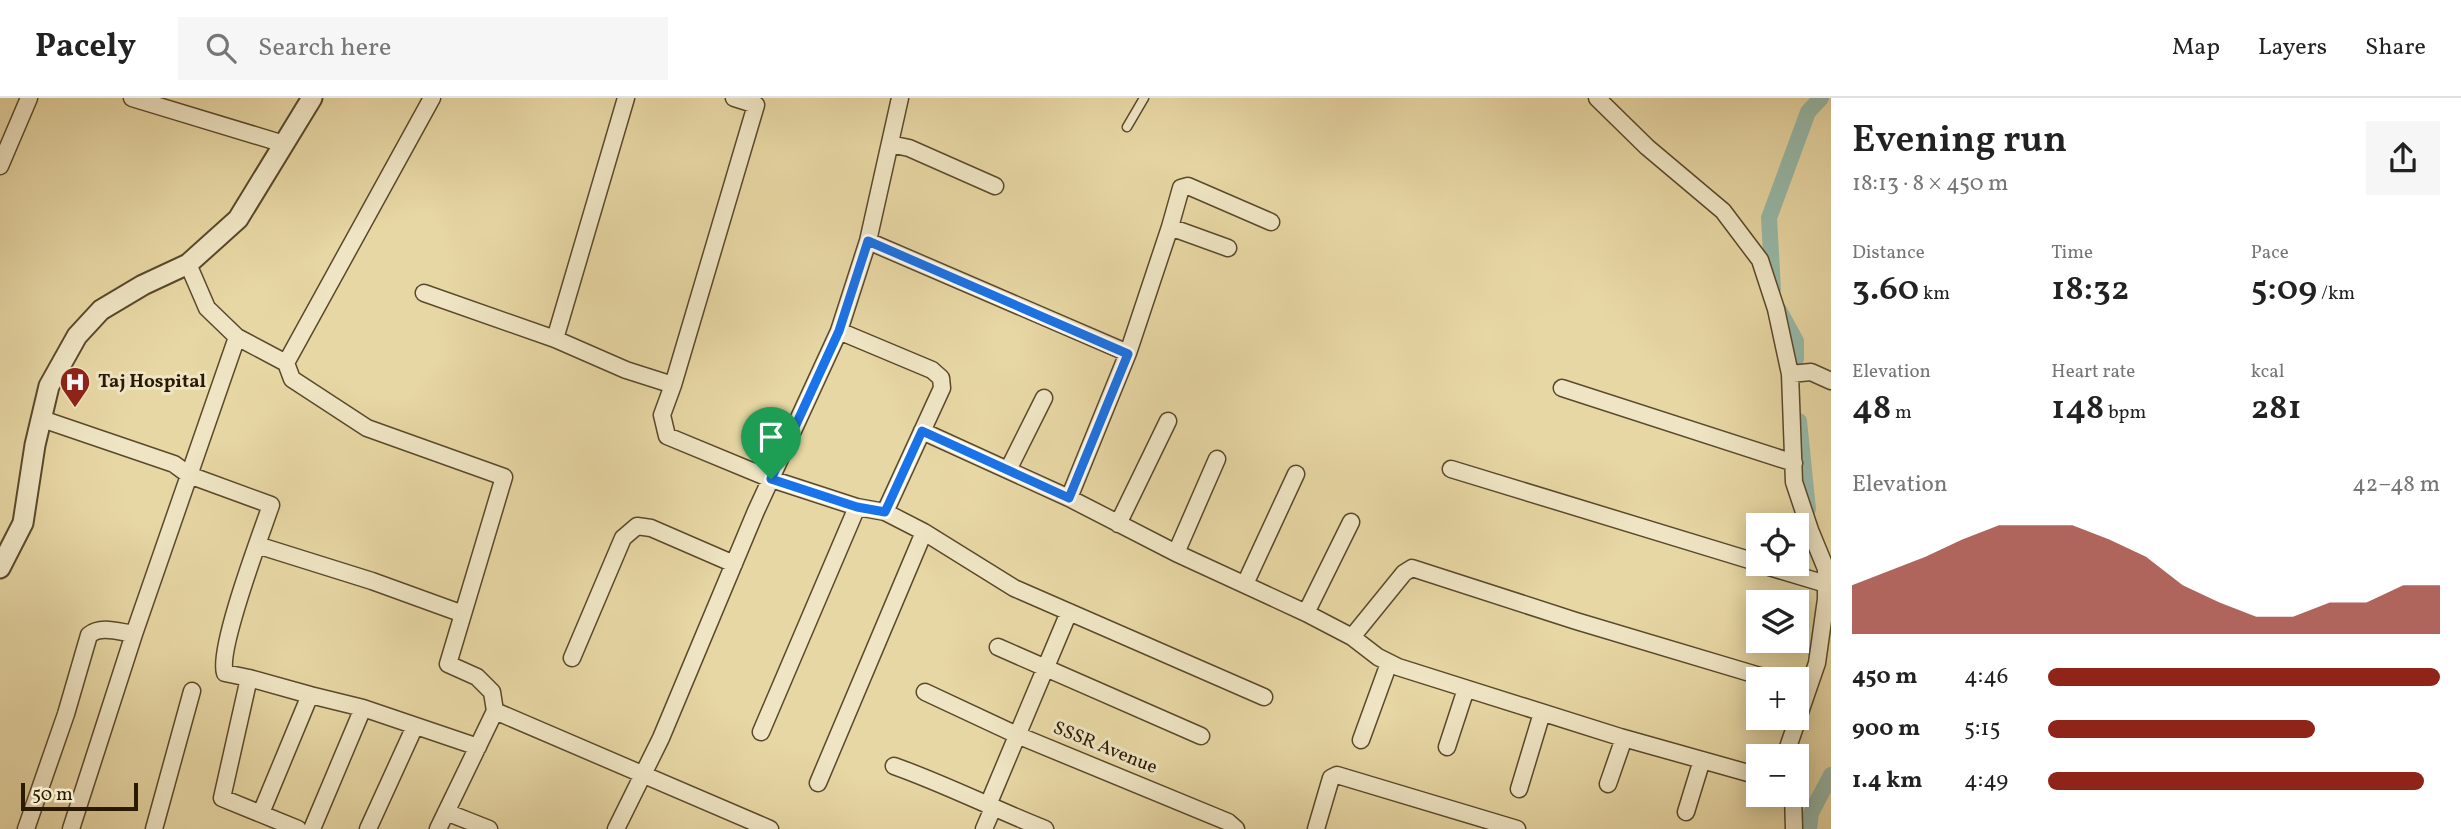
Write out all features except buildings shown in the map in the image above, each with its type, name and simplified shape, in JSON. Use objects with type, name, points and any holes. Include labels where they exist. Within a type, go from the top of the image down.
[{"type":"street","points":[[0,166],[29,98]]},
{"type":"street","points":[[132,98],[284,144]]},
{"type":"street","points":[[0,568],[23,523],[49,386],[77,336],[100,310],[143,285],[188,264],[238,219],[312,98]]},
{"type":"street","points":[[286,363],[432,98]]},
{"type":"street","points":[[555,339],[626,98]]},
{"type":"street","points":[[734,98],[757,105],[662,415],[667,436],[771,479],[857,507],[885,512],[924,532],[1014,588],[1264,697]]},
{"type":"street","points":[[616,829],[661,738],[771,479],[839,331],[868,241],[900,98]]},
{"type":"street","points":[[1597,98],[1647,147],[1723,211],[1760,260],[1776,309],[1790,374],[1794,482],[1826,569],[1817,663],[1809,678]]},
{"type":"street","points":[[1617,117],[1620,98]]},
{"type":"street","points":[[890,144],[909,148],[995,186]]},
{"type":"street","points":[[1069,498],[1128,354],[1181,188],[1188,186],[1271,222]]},
{"type":"street","points":[[1170,227],[1228,248]]},
{"type":"street","points":[[868,241],[1128,354]]},
{"type":"street","points":[[188,264],[207,308],[237,337],[286,363],[292,379],[367,428],[505,477],[449,664],[478,677],[492,692],[495,711],[438,829]]},
{"type":"street","points":[[424,293],[555,339],[626,370],[673,385]]},
{"type":"street","points":[[839,331],[932,370],[941,378],[942,388],[885,512]]},
{"type":"street","points":[[71,829],[134,634],[237,337]]},
{"type":"street","points":[[1790,374],[1811,372],[1831,381]]},
{"type":"street","points":[[1562,388],[1794,463]]},
{"type":"street","points":[[1008,470],[1044,398]]},
{"type":"street","points":[[42,419],[174,464],[188,475],[271,505],[227,638],[223,665],[225,673],[363,708],[478,747]]},
{"type":"street","points":[[1118,524],[1168,421]]},
{"type":"street","points":[[922,431],[1069,498],[1177,553],[1307,613],[1352,637],[1389,663],[1542,713],[1746,773]]},
{"type":"street","points":[[1177,553],[1217,459]]},
{"type":"street","points":[[1451,470],[1746,560]]},
{"type":"street","points":[[1245,584],[1296,474]]},
{"type":"street","points":[[761,732],[857,507]]},
{"type":"street","points":[[1307,613],[1352,522]]},
{"type":"street","points":[[572,658],[622,538],[637,526],[651,528],[734,564]]},
{"type":"street","points":[[818,783],[924,532]]},
{"type":"street","points":[[257,545],[372,581],[463,614]]},
{"type":"street","points":[[1352,637],[1404,573],[1412,568],[1746,672]]},
{"type":"street","points":[[1799,576],[1826,584]]},
{"type":"street","points":[[993,808],[988,804],[1069,612]]},
{"type":"street","points":[[26,829],[66,714],[89,635],[96,630],[105,629],[134,634]]},
{"type":"street","points":[[998,647],[1201,736]]},
{"type":"street","points":[[1361,740],[1389,663]]},
{"type":"street","points":[[249,678],[222,798],[298,829]]},
{"type":"street","points":[[1447,747],[1466,689]]},
{"type":"street","points":[[154,829],[192,691]]},
{"type":"street","name":"SSSR Avenue","points":[[925,692],[1017,735],[1228,822],[1236,829]]},
{"type":"street","points":[[261,813],[310,695]]},
{"type":"street","points":[[312,829],[363,708]]},
{"type":"street","points":[[495,711],[770,829]]},
{"type":"street","points":[[1519,789],[1542,713]]},
{"type":"street","points":[[368,829],[415,726]]},
{"type":"street","points":[[1608,784],[1624,738]]},
{"type":"street","points":[[1686,812],[1702,761]]},
{"type":"street","points":[[894,766],[926,777],[1045,829]]},
{"type":"street","points":[[1316,829],[1331,778],[1337,775],[1517,829]]},
{"type":"street","points":[[1793,807],[1794,829]]},
{"type":"street","points":[[984,829],[993,808]]},
{"type":"street","points":[[446,812],[489,829]]},
{"type":"lane","points":[[1127,127],[1144,98]]},
{"type":"waterway","points":[[1773,289],[1769,218],[1808,112],[1821,98]]},
{"type":"waterway","points":[[1779,310],[1796,341],[1796,359]]},
{"type":"waterway","points":[[1799,421],[1808,509]]},
{"type":"waterway","points":[[1809,829],[1811,813],[1831,775]]},
{"type":"place","name":"Taj Hospital","points":[[75,409]]},
{"type":"route","points":[[868,241],[1128,354],[1069,498],[922,431],[885,512],[857,507],[771,479],[839,331],[868,241]]}]
